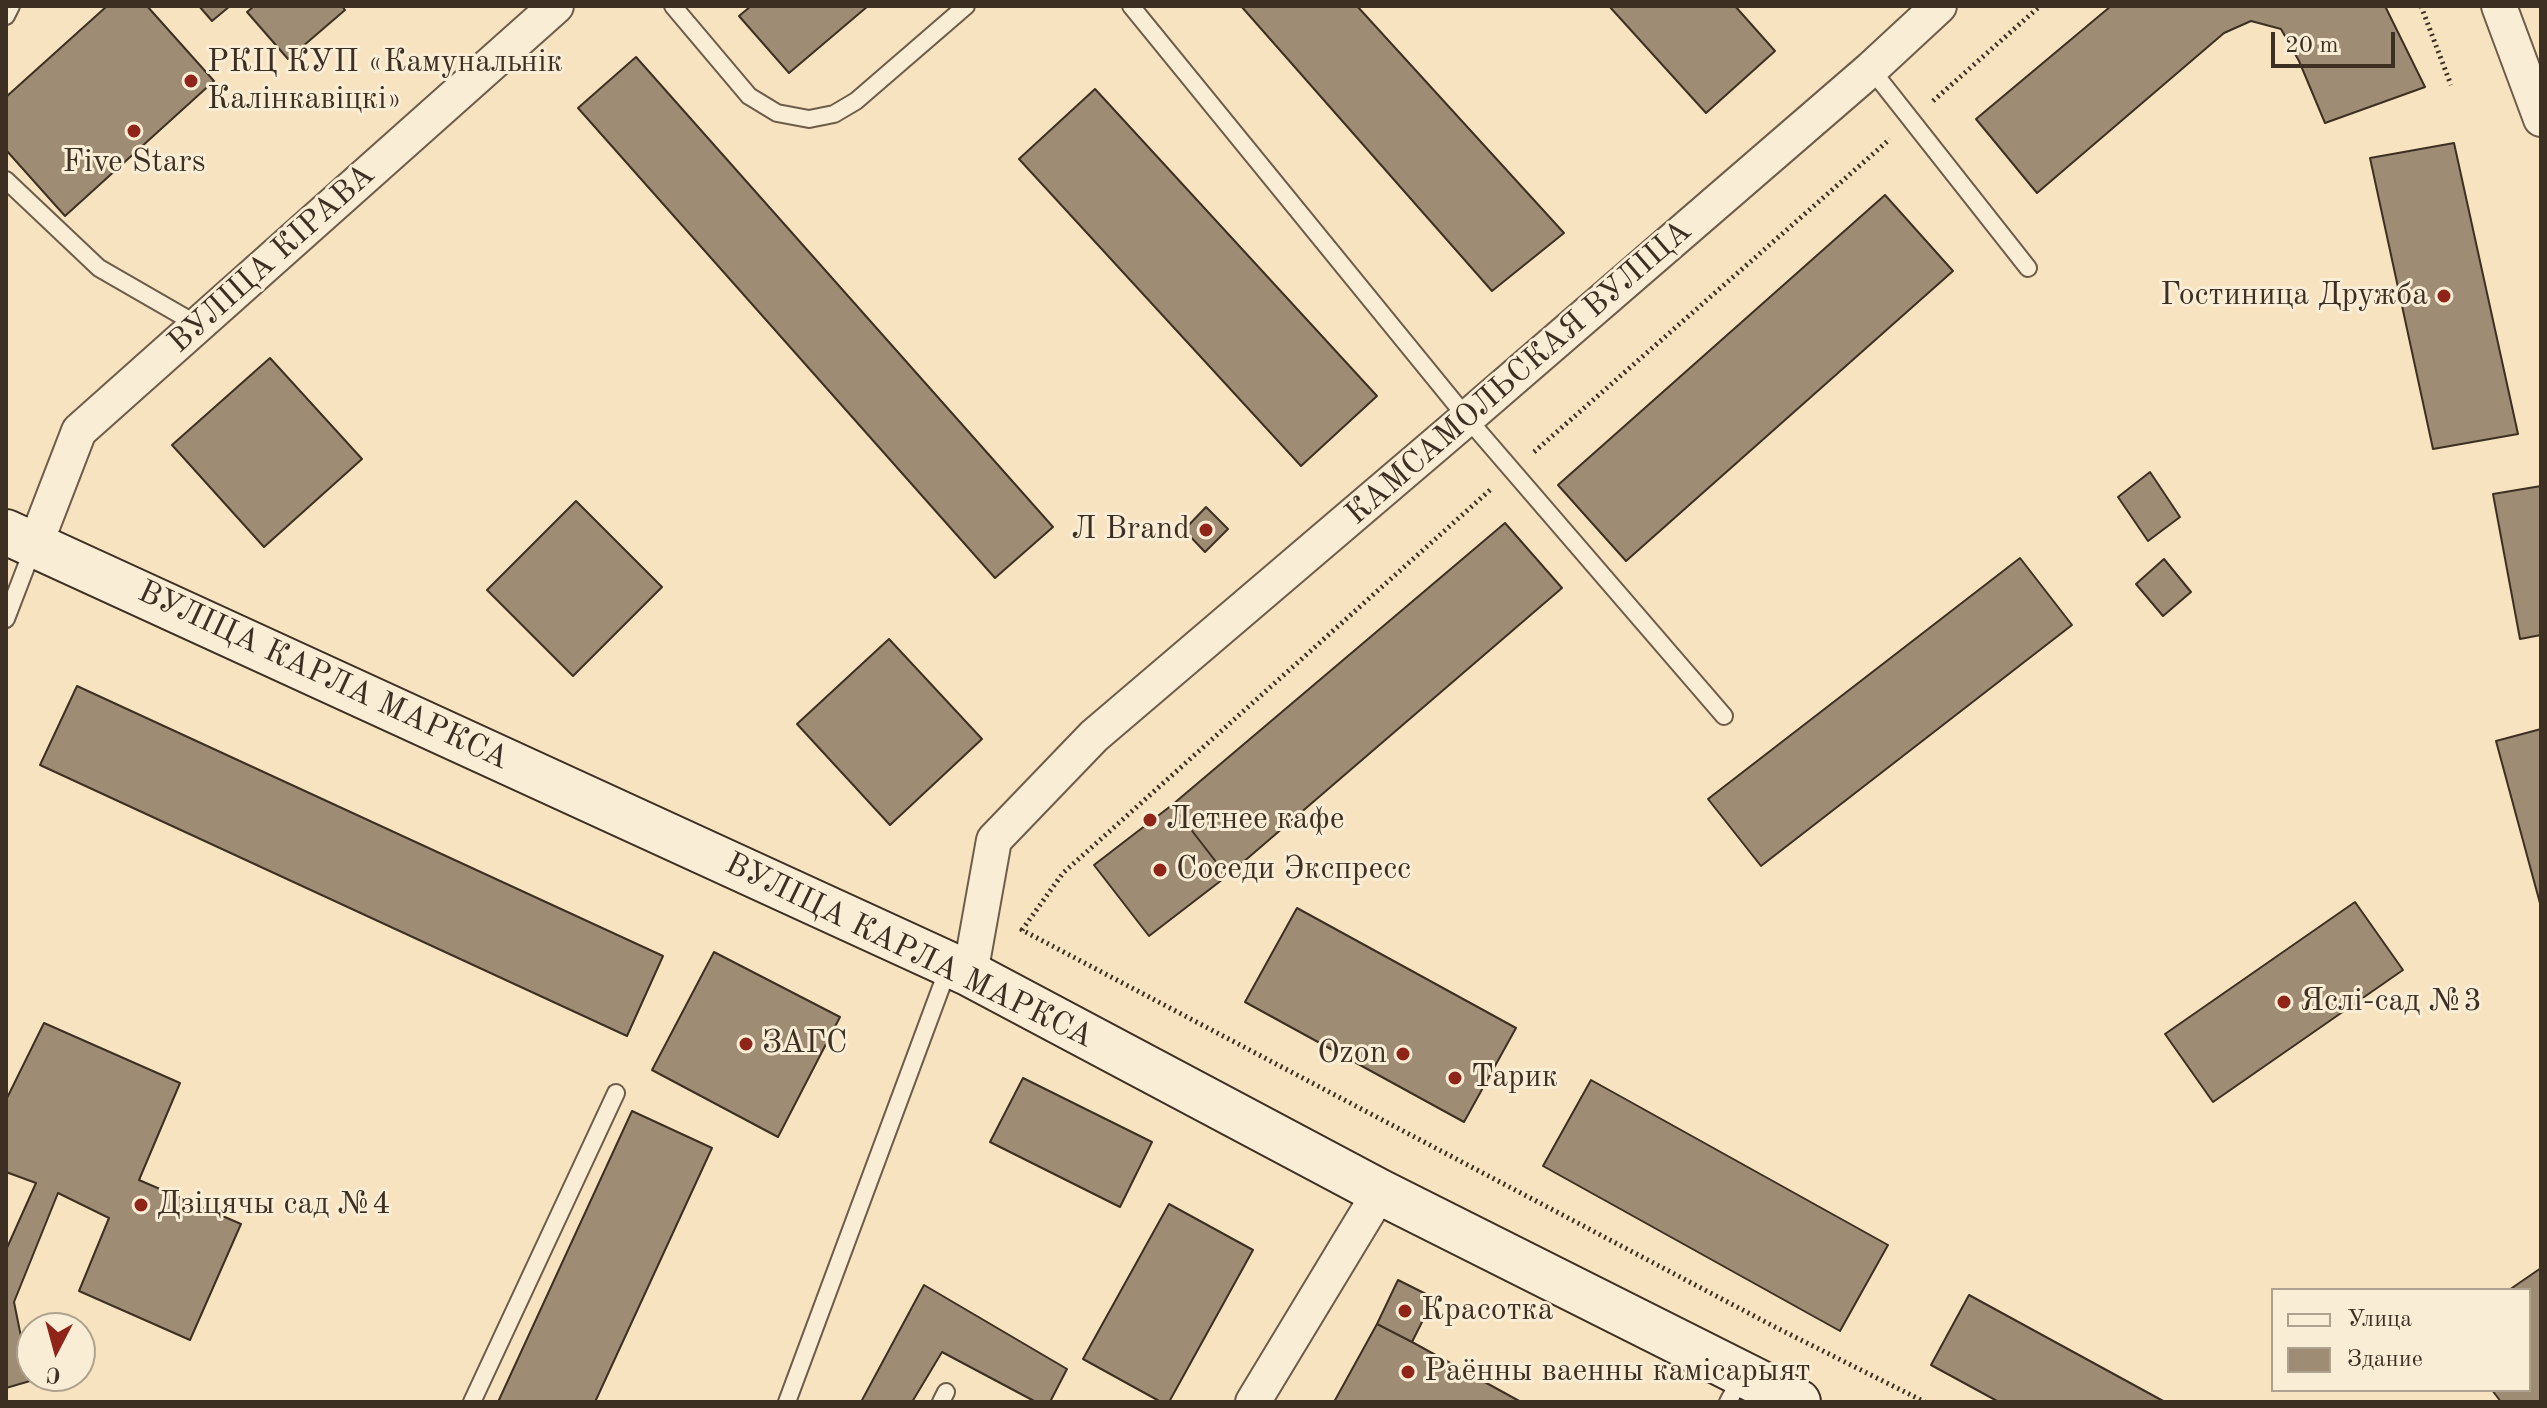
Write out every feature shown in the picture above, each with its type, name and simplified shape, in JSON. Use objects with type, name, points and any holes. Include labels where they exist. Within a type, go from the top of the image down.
[{"type":"main road","name":"ВУЛІЦА КАРЛА МАРКСА","points":[[20,538],[959,970],[1380,1192],[1735,1388],[1798,1402]]},
{"type":"street","name":"ВУЛІЦА КІРАВА","points":[[20,538],[79,431],[556,6]]},
{"type":"street","name":"КАМСАМОЛЬСКАЯ ВУЛІЦА","points":[[959,970],[994,840],[1094,736],[1871,69],[1939,6]]},
{"type":"street","points":[[2499,6],[2541,119]]},
{"type":"street","points":[[1253,1402],[1380,1192]]},
{"type":"lane","points":[[6,16],[11,6]]},
{"type":"lane","points":[[673,6],[749,96],[777,113],[809,119],[834,114],[856,101],[966,6]]},
{"type":"lane","points":[[1131,6],[1467,418],[1724,716]]},
{"type":"lane","points":[[1871,69],[2028,268]]},
{"type":"lane","points":[[6,180],[99,268],[198,325]]},
{"type":"lane","points":[[6,619],[20,538]]},
{"type":"lane","points":[[787,1402],[959,970]]},
{"type":"lane","points":[[472,1402],[616,1093]]},
{"type":"path","points":[[1925,1402],[1775,1327],[1022,930],[1063,873],[1512,471],[2040,6]]},
{"type":"path","points":[[2421,6],[2451,85]]},
{"type":"building","points":[[107,6],[147,6],[214,81],[65,216],[6,150],[6,97]]},
{"type":"building","points":[[199,6],[230,6],[212,21]]},
{"type":"building","points":[[254,6],[342,6],[345,10],[288,59],[247,12]]},
{"type":"building","points":[[751,6],[868,6],[789,73],[739,16]]},
{"type":"building","points":[[1241,6],[1357,6],[1564,233],[1492,291]]},
{"type":"building","points":[[1609,6],[1735,6],[1775,51],[1706,113]]},
{"type":"building","points":[[2111,6],[2385,6],[2425,87],[2325,123],[2299,61],[2281,29],[2251,21],[2224,33],[2037,193],[1976,119]]},
{"type":"building","points":[[636,57],[1053,527],[995,578],[578,108]]},
{"type":"building","points":[[1095,89],[1377,396],[1301,466],[1019,159]]},
{"type":"building","name":"Гостиница Дружба","points":[[2454,143],[2518,434],[2433,449],[2370,158]]},
{"type":"building","points":[[1885,195],[1953,271],[1626,561],[1558,485]]},
{"type":"building","points":[[270,358],[362,459],[264,547],[172,445]]},
{"type":"building","points":[[2150,472],[2180,517],[2148,541],[2118,497]]},
{"type":"building","points":[[2541,486],[2541,635],[2520,639],[2493,494]]},
{"type":"building","points":[[576,501],[662,587],[573,676],[487,590]]},
{"type":"building","name":"Л Brand","points":[[1206,507],[1228,529],[1205,552],[1184,530]]},
{"type":"building","points":[[1505,523],[1562,588],[1227,876],[1172,805]]},
{"type":"building","points":[[2020,558],[2072,625],[1761,866],[1708,799]]},
{"type":"building","points":[[2164,559],[2191,592],[2163,616],[2136,584]]},
{"type":"building","points":[[889,639],[982,739],[890,825],[797,724]]},
{"type":"building","points":[[77,686],[663,956],[627,1036],[40,765]]},
{"type":"building","points":[[2541,729],[2541,907],[2496,741]]},
{"type":"building","name":"Соседи Экспресс","points":[[1172,805],[1227,876],[1149,936],[1094,865]]},
{"type":"building","name":"Яслі-сад №3","points":[[2355,902],[2403,970],[2213,1102],[2165,1034]]},
{"type":"building","points":[[1297,908],[1516,1028],[1464,1122],[1245,1002]]},
{"type":"building","name":"ЗАГС","points":[[714,952],[840,1017],[778,1137],[652,1070]]},
{"type":"building","name":"Дзіцячы сад №4","points":[[44,1023],[180,1083],[139,1180],[241,1224],[190,1340],[79,1291],[109,1218],[58,1193],[14,1302],[16,1385],[6,1388],[6,1250],[36,1183],[6,1172],[6,1100]]},
{"type":"building","points":[[1023,1078],[1152,1142],[1120,1207],[990,1142]]},
{"type":"building","points":[[1591,1080],[1888,1245],[1840,1331],[1543,1166]]},
{"type":"building","points":[[632,1111],[712,1148],[595,1402],[498,1402]]},
{"type":"building","points":[[1169,1204],[1253,1250],[1169,1402],[1161,1402],[1083,1359]]},
{"type":"building","points":[[2541,1268],[2541,1402],[2501,1402],[2494,1392],[2531,1392],[2531,1288],[2512,1288]]},
{"type":"building","name":"Красотка","points":[[1398,1280],[1434,1298],[1412,1342],[1377,1324]]},
{"type":"building","points":[[924,1285],[1067,1369],[1050,1402],[1036,1402],[942,1352],[912,1402],[861,1402]]},
{"type":"building","points":[[1969,1295],[2165,1402],[1999,1402],[1931,1365]]},
{"type":"building","name":"Раённы ваенны камісарыят","points":[[1377,1324],[1412,1342],[1521,1402],[1334,1402]]},
{"type":"place","name":"РКЦ КУП «Камунальнік Калінкавіцкі»","points":[[191,81]]},
{"type":"place","name":"Five Stars","points":[[134,131]]},
{"type":"place","name":"Гостиница Дружба","points":[[2444,296]]},
{"type":"place","name":"Л Brand","points":[[1206,530]]},
{"type":"place","name":"Летнее кафе","points":[[1150,820]]},
{"type":"place","name":"Соседи Экспресс","points":[[1160,870]]},
{"type":"place","name":"Яслі-сад №3","points":[[2284,1002]]},
{"type":"place","name":"ЗАГС","points":[[746,1044]]},
{"type":"place","name":"Ozon","points":[[1403,1054]]},
{"type":"place","name":"Тарик","points":[[1455,1078]]},
{"type":"place","name":"Дзіцячы сад №4","points":[[141,1205]]},
{"type":"place","name":"Красотка","points":[[1405,1311]]},
{"type":"place","name":"Раённы ваенны камісарыят","points":[[1408,1372]]}]
